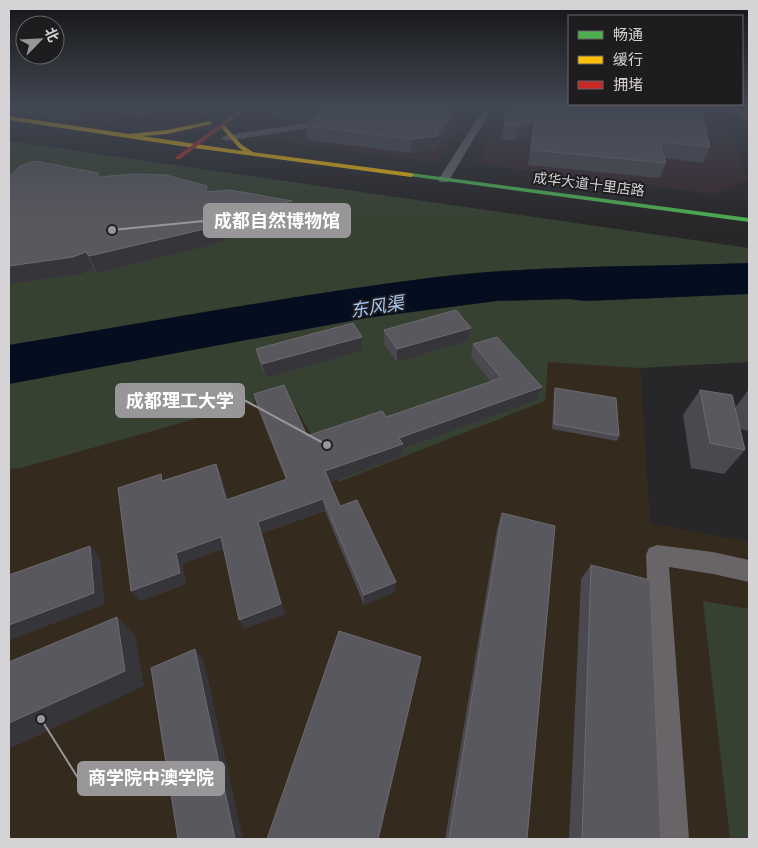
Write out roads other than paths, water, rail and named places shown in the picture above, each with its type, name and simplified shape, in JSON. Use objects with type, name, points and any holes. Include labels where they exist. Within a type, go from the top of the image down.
[{"type":"main road","points":[[179,147],[166,156],[198,161]]},
{"type":"main road","points":[[178,158],[193,147]]},
{"type":"main road","name":"成华大道十里店路","points":[[198,147],[749,220]]},
{"type":"main road","points":[[241,147],[251,154]]},
{"type":"street","points":[[444,180],[465,147]]},
{"type":"street","points":[[673,839],[657,555],[713,563],[749,571]]},
{"type":"water","name":"东风渠","points":[[749,263],[749,294],[585,301],[569,299],[496,301],[366,318],[9,384],[9,345],[276,300],[383,284],[476,273],[554,268]]},
{"type":"place","name":"成都自然博物馆","points":[[112,230]]},
{"type":"place","name":"成都理工大学","points":[[327,445]]},
{"type":"place","name":"商学院中澳学院","points":[[41,719]]}]
